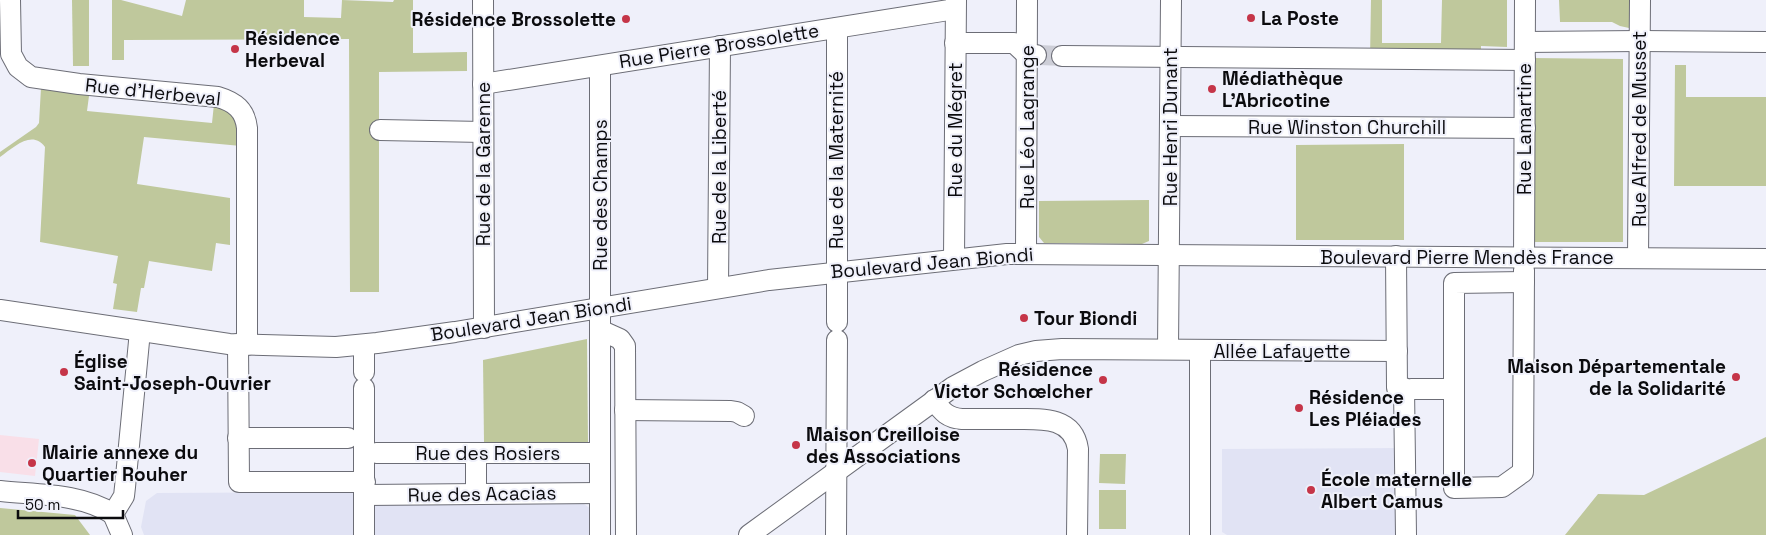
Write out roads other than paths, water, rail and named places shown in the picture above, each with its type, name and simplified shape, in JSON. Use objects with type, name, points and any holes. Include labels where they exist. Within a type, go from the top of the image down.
[{"type":"street","name":"Rue d'Herbeval","points":[[10,0],[11,54],[18,67],[26,75],[38,79],[79,84],[218,97],[232,102],[242,111],[247,128],[243,345]]},
{"type":"street","name":"Rue de la Garenne","points":[[483,0],[484,328]]},
{"type":"street","name":"Rue Léo Lagrange","points":[[1026,253],[1027,141],[1033,55],[1027,0]]},
{"type":"street","name":"Rue Henri Dunant","points":[[1168,350],[1171,0]]},
{"type":"street","name":"Rue Lamartine","points":[[1454,389],[1454,488],[1502,487],[1523,472],[1525,0]]},
{"type":"street","name":"Rue Alfred de Musset","points":[[1638,258],[1640,0]]},
{"type":"street","name":"Rue Pierre Brossolette","points":[[483,84],[837,28],[956,4]]},
{"type":"street","name":"Rue du Mégret","points":[[954,259],[956,4]]},
{"type":"street","name":"Rue de la Maternité","points":[[836,535],[837,28]]},
{"type":"street","points":[[1062,56],[1170,57],[1525,51],[1640,41],[1766,42]]},
{"type":"street","points":[[955,43],[1014,43],[1033,55]]},
{"type":"street","name":"Rue de la Liberté","points":[[718,288],[720,46]]},
{"type":"street","name":"Rue des Champs","points":[[600,66],[600,535]]},
{"type":"street","name":"Rue Winston Churchill","points":[[1170,126],[1524,128]]},
{"type":"street","points":[[380,130],[482,132]]},
{"type":"street","name":"Boulevard Jean Biondi","points":[[0,310],[243,345],[336,347],[484,328],[718,288],[836,271],[1026,253],[1169,255]]},
{"type":"street","name":"Boulevard Pierre Mendès France","points":[[1169,255],[1396,256],[1524,268],[1638,258],[1766,259]]},
{"type":"street","points":[[1396,256],[1397,388],[1404,388],[1406,535]]},
{"type":"street","points":[[1411,389],[1454,389],[1454,283],[1524,268]]},
{"type":"street","points":[[600,330],[620,339],[625,346],[626,535]]},
{"type":"street","points":[[113,514],[124,496],[126,487],[140,331]]},
{"type":"street","points":[[364,344],[364,535]]},
{"type":"street","name":"Rue des Acacias","points":[[243,345],[238,438],[238,482],[476,494],[600,493]]},
{"type":"street","name":"Allée Lafayette","points":[[749,535],[934,400],[964,381],[1019,355],[1036,351],[1062,350],[1397,351]]},
{"type":"street","points":[[1200,351],[1200,535]]},
{"type":"street","points":[[934,400],[946,415],[956,418],[1046,419],[1060,423],[1070,431],[1077,443],[1077,535]]},
{"type":"street","points":[[625,410],[731,411],[744,416]]},
{"type":"street","points":[[238,438],[348,438]]},
{"type":"street","name":"Rue des Rosiers","points":[[376,453],[600,453]]},
{"type":"street","points":[[476,453],[476,494]]},
{"type":"street","points":[[0,491],[79,500],[104,508],[113,514],[122,535]]},
{"type":"tunnel","points":[[1039,55],[1062,56]]},
{"type":"place","name":"La Poste","points":[[1251,18]]},
{"type":"place","name":"Résidence Brossolette","points":[[626,19]]},
{"type":"place","name":"Résidence Herbeval","points":[[235,49]]},
{"type":"place","name":"Médiathèque L'Abricotine","points":[[1212,89]]},
{"type":"place","name":"Tour Biondi","points":[[1024,318]]},
{"type":"place","name":"Église Saint-Joseph-Ouvrier","points":[[64,372]]},
{"type":"place","name":"Maison Départementale de la Solidarité","points":[[1736,377]]},
{"type":"place","name":"Résidence Victor Schœlcher","points":[[1103,380]]},
{"type":"place","name":"Résidence Les Pléiades","points":[[1299,408]]},
{"type":"place","name":"Maison Creilloise des Associations","points":[[796,445]]},
{"type":"place","name":"Mairie annexe du Quartier Rouher","points":[[32,463]]},
{"type":"place","name":"École maternelle Albert Camus","points":[[1311,490]]}]
